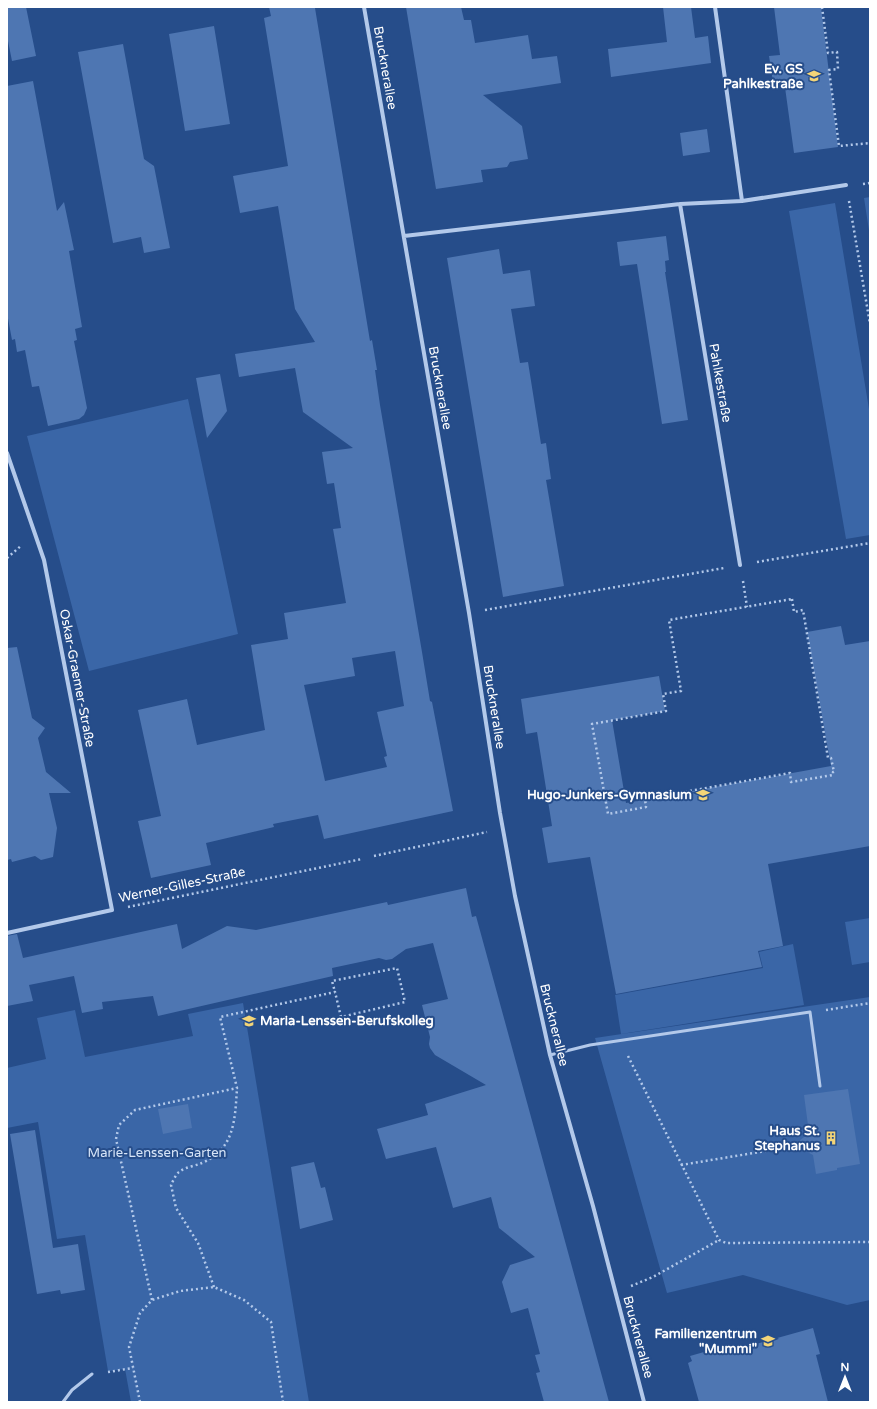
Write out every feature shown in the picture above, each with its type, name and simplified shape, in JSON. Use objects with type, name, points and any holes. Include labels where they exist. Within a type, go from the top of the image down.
[{"type":"street","name":"Brucknerallee","points":[[364,7],[469,613],[515,896],[550,1055],[593,1206],[644,1402]]},
{"type":"street","points":[[715,7],[742,201]]},
{"type":"street","points":[[404,236],[680,204],[742,201],[846,185]]},
{"type":"street","name":"Pahlkestraße","points":[[680,204],[740,565]]},
{"type":"street","name":"Oskar-Graemer-Straße","points":[[7,453],[44,560],[112,910]]},
{"type":"street","name":"Werner-Gilles-Straße","points":[[7,933],[112,910]]},
{"type":"lane","points":[[550,1055],[590,1045],[810,1012],[820,1086]]},
{"type":"lane","points":[[63,1402],[72,1390],[92,1374]]},
{"type":"path","points":[[822,7],[828,53],[837,52],[838,69],[829,70],[839,146],[870,143]]},
{"type":"path","points":[[846,185],[870,324]]},
{"type":"path","points":[[469,613],[870,543]]},
{"type":"path","points":[[740,565],[747,607]]},
{"type":"path","points":[[792,599],[794,612],[803,610],[828,758],[831,758],[834,772],[833,775],[791,782],[790,773],[645,799],[646,807],[608,814],[592,724],[666,711],[663,694],[682,691],[669,620],[747,607],[792,599]]},
{"type":"path","points":[[374,856],[503,829]]},
{"type":"path","name":"Werner-Gilles-Straße","points":[[112,910],[362,859]]},
{"type":"path","points":[[397,968],[405,1002],[341,1017],[335,992],[332,981],[397,968]]},
{"type":"path","points":[[214,1287],[198,1243],[176,1208],[171,1185],[179,1172],[203,1163],[218,1155],[228,1141],[236,1116],[237,1088],[220,1017],[335,992]]},
{"type":"path","points":[[810,1012],[870,1003]]},
{"type":"path","points":[[620,1041],[719,1240],[726,1243],[870,1242]]},
{"type":"path","points":[[152,1300],[116,1140],[119,1125],[135,1110],[237,1088]]},
{"type":"path","points":[[682,1165],[802,1145]]},
{"type":"path","points":[[616,1293],[653,1277],[719,1240]]},
{"type":"path","points":[[140,1402],[129,1346],[140,1314],[152,1300],[180,1291],[214,1287],[244,1300],[270,1322],[283,1402]]},
{"type":"path","points":[[92,1374],[133,1368]]},
{"type":"green space","points":[[870,197],[870,237],[864,198]]},
{"type":"green space","points":[[835,203],[870,415],[870,535],[846,539],[789,211]]},
{"type":"green space","points":[[188,399],[238,634],[89,671],[27,436]]},
{"type":"green space","points":[[870,918],[870,962],[852,965],[845,922]]},
{"type":"green space","points":[[793,944],[804,1005],[621,1034],[615,995],[763,968],[759,952]]},
{"type":"green space","points":[[870,997],[870,1300],[847,1305],[743,1275],[667,1293],[595,1038]]},
{"type":"green space","name":"Marie-Lenssen-Garten","points":[[243,1003],[309,1402],[131,1402],[125,1369],[108,1371],[85,1235],[57,1239],[38,1122],[7,1128],[7,1068],[46,1059],[37,1018],[75,1010],[85,1057],[193,1036],[188,1014]]},
{"type":"building","points":[[7,7],[26,7],[36,56],[12,61],[7,36]]},
{"type":"building","points":[[269,7],[315,8],[370,341],[372,340],[377,370],[375,370],[380,405],[430,701],[432,702],[453,811],[324,839],[318,815],[273,824],[274,827],[206,843],[211,865],[151,878],[138,821],[161,816],[138,710],[187,699],[197,745],[265,730],[251,645],[288,639],[284,613],[346,603],[333,529],[341,528],[334,483],[327,484],[322,452],[353,448],[303,412],[295,368],[239,377],[235,354],[315,342],[295,309],[278,206],[240,213],[233,176],[288,166],[264,18],[271,16]],"holes":[[[395,651],[404,706],[377,712],[387,756],[384,757],[387,767],[325,781],[304,685],[355,676],[352,658]]]},
{"type":"building","points":[[406,7],[461,7],[464,20],[471,20],[475,43],[528,35],[532,59],[557,56],[561,83],[483,95],[522,126],[528,159],[510,162],[507,167],[481,170],[483,182],[436,189]]},
{"type":"building","points":[[663,7],[691,7],[695,38],[708,36],[711,63],[611,77],[608,49],[667,42]]},
{"type":"building","points":[[774,7],[821,7],[838,147],[794,153],[784,80],[773,82],[769,56],[780,55]]},
{"type":"building","points":[[214,26],[230,124],[185,131],[169,34]]},
{"type":"building","points":[[123,44],[144,159],[154,166],[170,248],[144,253],[141,237],[113,243],[78,52]]},
{"type":"building","points":[[33,81],[57,211],[64,202],[74,250],[69,251],[82,327],[75,329],[77,340],[74,341],[87,408],[84,415],[79,419],[48,426],[39,386],[32,387],[25,350],[17,352],[15,339],[12,340],[7,313],[7,86]]},
{"type":"building","points":[[707,129],[710,152],[683,156],[680,133]]},
{"type":"building","points":[[666,236],[669,260],[665,261],[665,272],[688,420],[662,424],[637,264],[620,266],[617,242]]},
{"type":"building","points":[[499,249],[503,274],[530,270],[535,306],[511,309],[520,363],[528,362],[541,444],[546,443],[551,479],[546,480],[564,586],[503,597],[447,258]]},
{"type":"building","points":[[220,374],[227,411],[207,438],[196,378]]},
{"type":"building","points":[[841,626],[845,645],[870,641],[870,846],[768,864],[783,946],[758,951],[762,967],[616,994],[590,857],[548,863],[542,828],[552,826],[537,732],[526,734],[521,699],[659,676],[665,711],[612,720],[626,803],[831,766],[807,632]]},
{"type":"building","points":[[17,647],[32,718],[45,728],[38,738],[46,772],[71,793],[49,793],[57,828],[53,857],[41,860],[35,856],[12,862],[11,859],[7,860],[7,648]]},
{"type":"building","points":[[466,888],[472,917],[476,916],[609,1402],[544,1402],[536,1373],[540,1372],[535,1355],[540,1354],[528,1308],[511,1313],[502,1282],[510,1265],[535,1257],[499,1228],[491,1197],[453,1208],[436,1147],[386,1159],[377,1129],[428,1115],[425,1104],[486,1085],[435,1055],[430,1048],[430,1037],[422,1005],[448,999],[433,943],[406,949],[392,959],[386,960],[379,958],[332,968],[333,976],[158,1016],[153,996],[102,1002],[103,1009],[82,1013],[74,976],[29,985],[33,1001],[7,1006],[7,936],[17,934],[23,958],[177,924],[182,949],[227,926],[256,930],[387,902],[388,905]]},
{"type":"building","name":"Haus St. Stephanus","points":[[848,1089],[860,1164],[816,1174],[813,1155],[794,1145],[809,1133],[804,1095]]},
{"type":"building","points":[[188,1104],[192,1128],[163,1134],[158,1109]]},
{"type":"building","points":[[35,1130],[53,1248],[78,1244],[85,1290],[61,1294],[60,1290],[37,1294],[10,1134]]},
{"type":"building","points":[[314,1162],[321,1188],[325,1187],[333,1220],[300,1229],[291,1167]]},
{"type":"building","points":[[813,1328],[820,1354],[816,1355],[828,1402],[699,1402],[688,1363],[692,1361],[690,1356],[718,1348],[720,1354]]},
{"type":"place","name":"Ev. GS Pahlkestraße","points":[[814,76]]},
{"type":"place","name":"Hugo-Junkers-Gymnasium","points":[[703,795]]},
{"type":"place","name":"Maria-Lenssen-Berufskolleg","points":[[249,1021]]},
{"type":"place","name":"Haus St. Stephanus","points":[[831,1138]]},
{"type":"place","name":"Familienzentrum \"Mummi\"","points":[[768,1341]]}]
